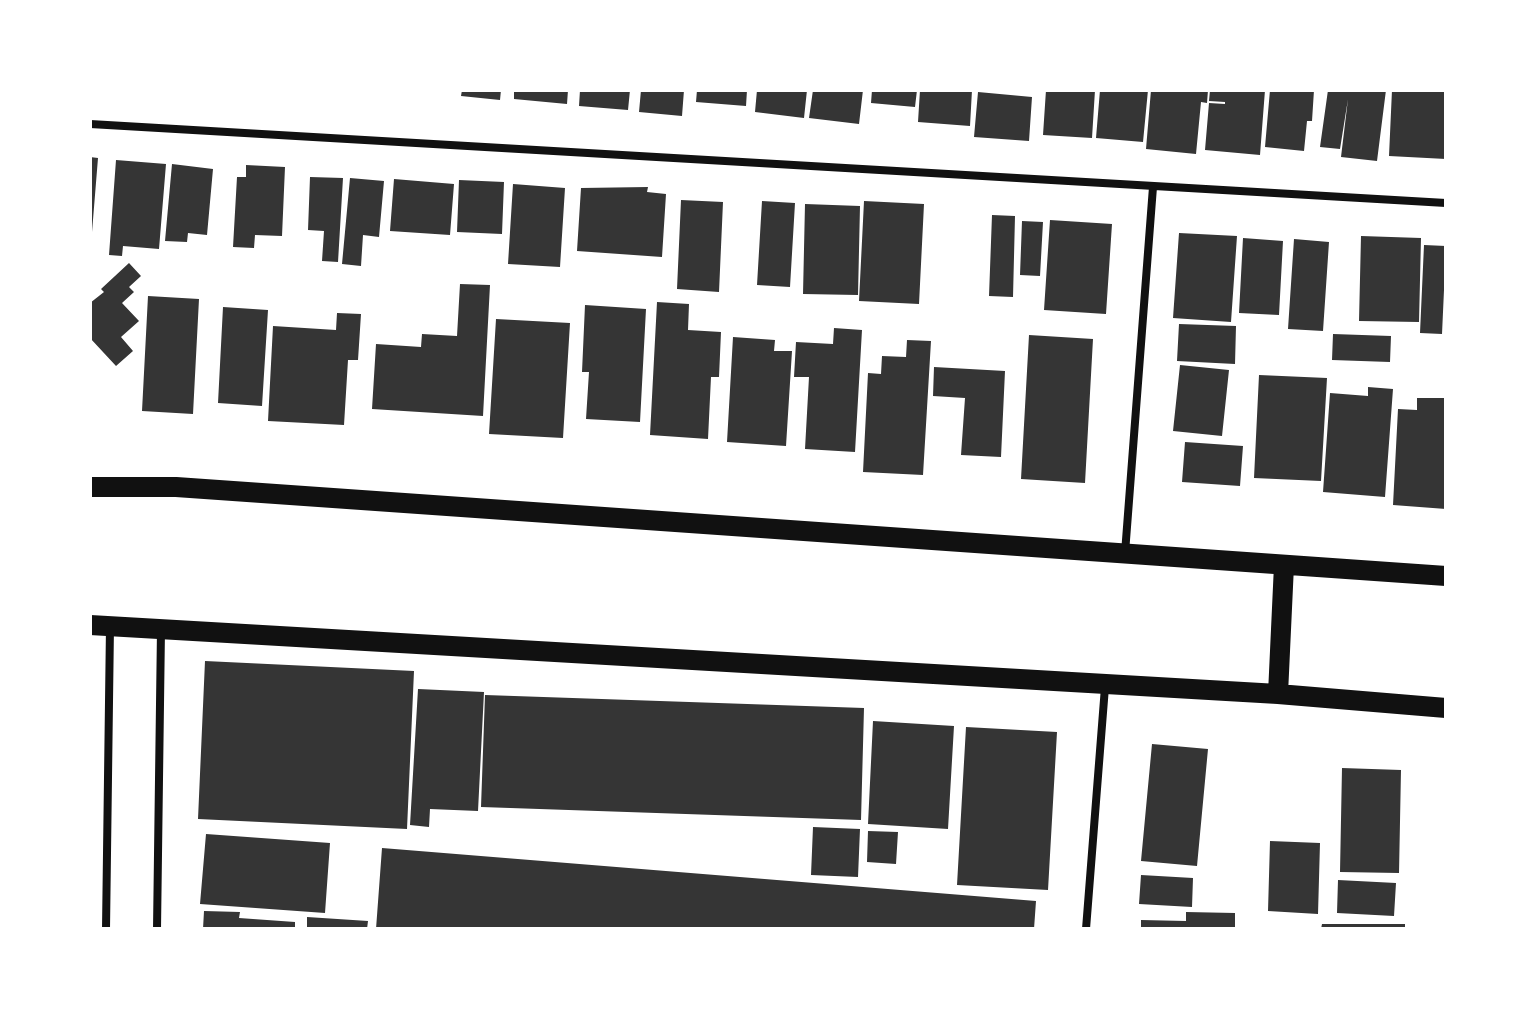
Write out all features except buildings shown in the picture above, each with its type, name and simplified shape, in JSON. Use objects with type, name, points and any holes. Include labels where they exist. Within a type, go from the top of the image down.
[{"type":"main road","points":[[90,487],[176,487],[1446,576]]},
{"type":"main road","points":[[1278,694],[1284,565]]},
{"type":"main road","points":[[100,625],[1278,694],[1446,708]]},
{"type":"street","points":[[90,124],[1446,203]]},
{"type":"street","points":[[1125,554],[1153,187]]},
{"type":"street","points":[[100,625],[106,929]]},
{"type":"street","points":[[157,929],[161,628]]},
{"type":"street","points":[[1086,929],[1105,684]]}]
